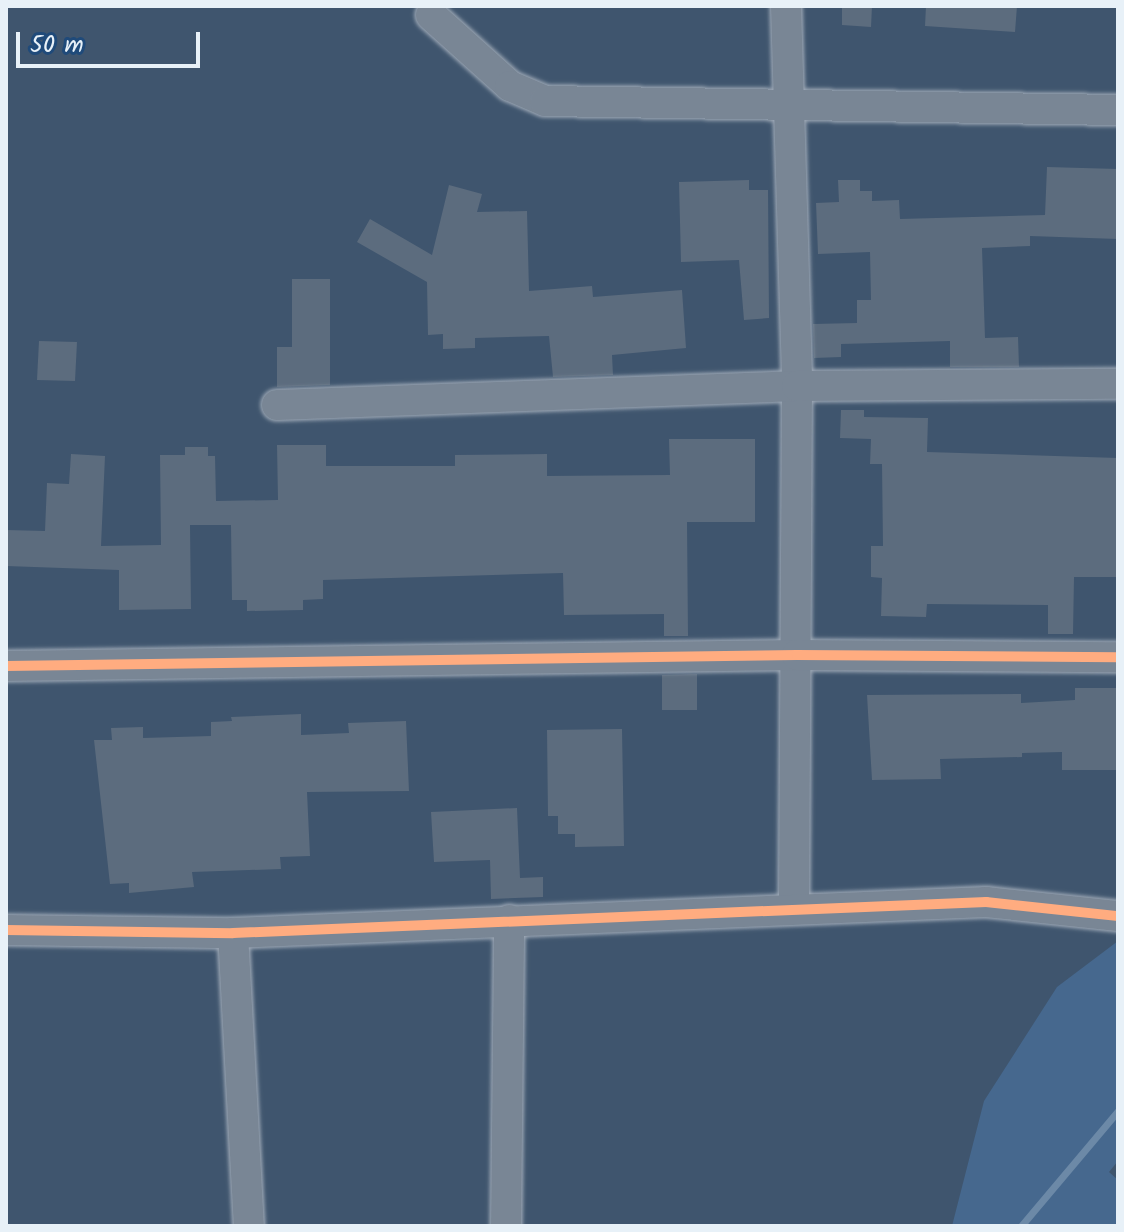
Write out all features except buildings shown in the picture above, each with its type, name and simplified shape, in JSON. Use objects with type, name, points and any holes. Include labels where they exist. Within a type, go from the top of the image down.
[{"type":"street","points":[[786,6],[785,104],[797,386],[794,908]]},
{"type":"street","points":[[431,15],[510,86],[545,101],[583,106],[785,104],[1118,110]]},
{"type":"street","points":[[277,405],[797,386],[1118,384]]},
{"type":"street","points":[[6,666],[797,655],[1118,657]]},
{"type":"street","points":[[6,930],[233,933],[986,902],[1118,916]]},
{"type":"street","points":[[506,1226],[509,920]]},
{"type":"street","points":[[233,933],[249,1226]]},
{"type":"shaded area","points":[[1118,941],[1118,1161],[1109,1172],[1118,1180],[1118,1226],[952,1226],[984,1101],[1057,987]]},
{"type":"waterway","points":[[1021,1226],[1118,1111]]},
{"type":"cycle path","points":[[6,666],[797,655],[1118,657]]},
{"type":"cycle path","points":[[6,930],[233,933],[986,902],[1118,916]]}]
